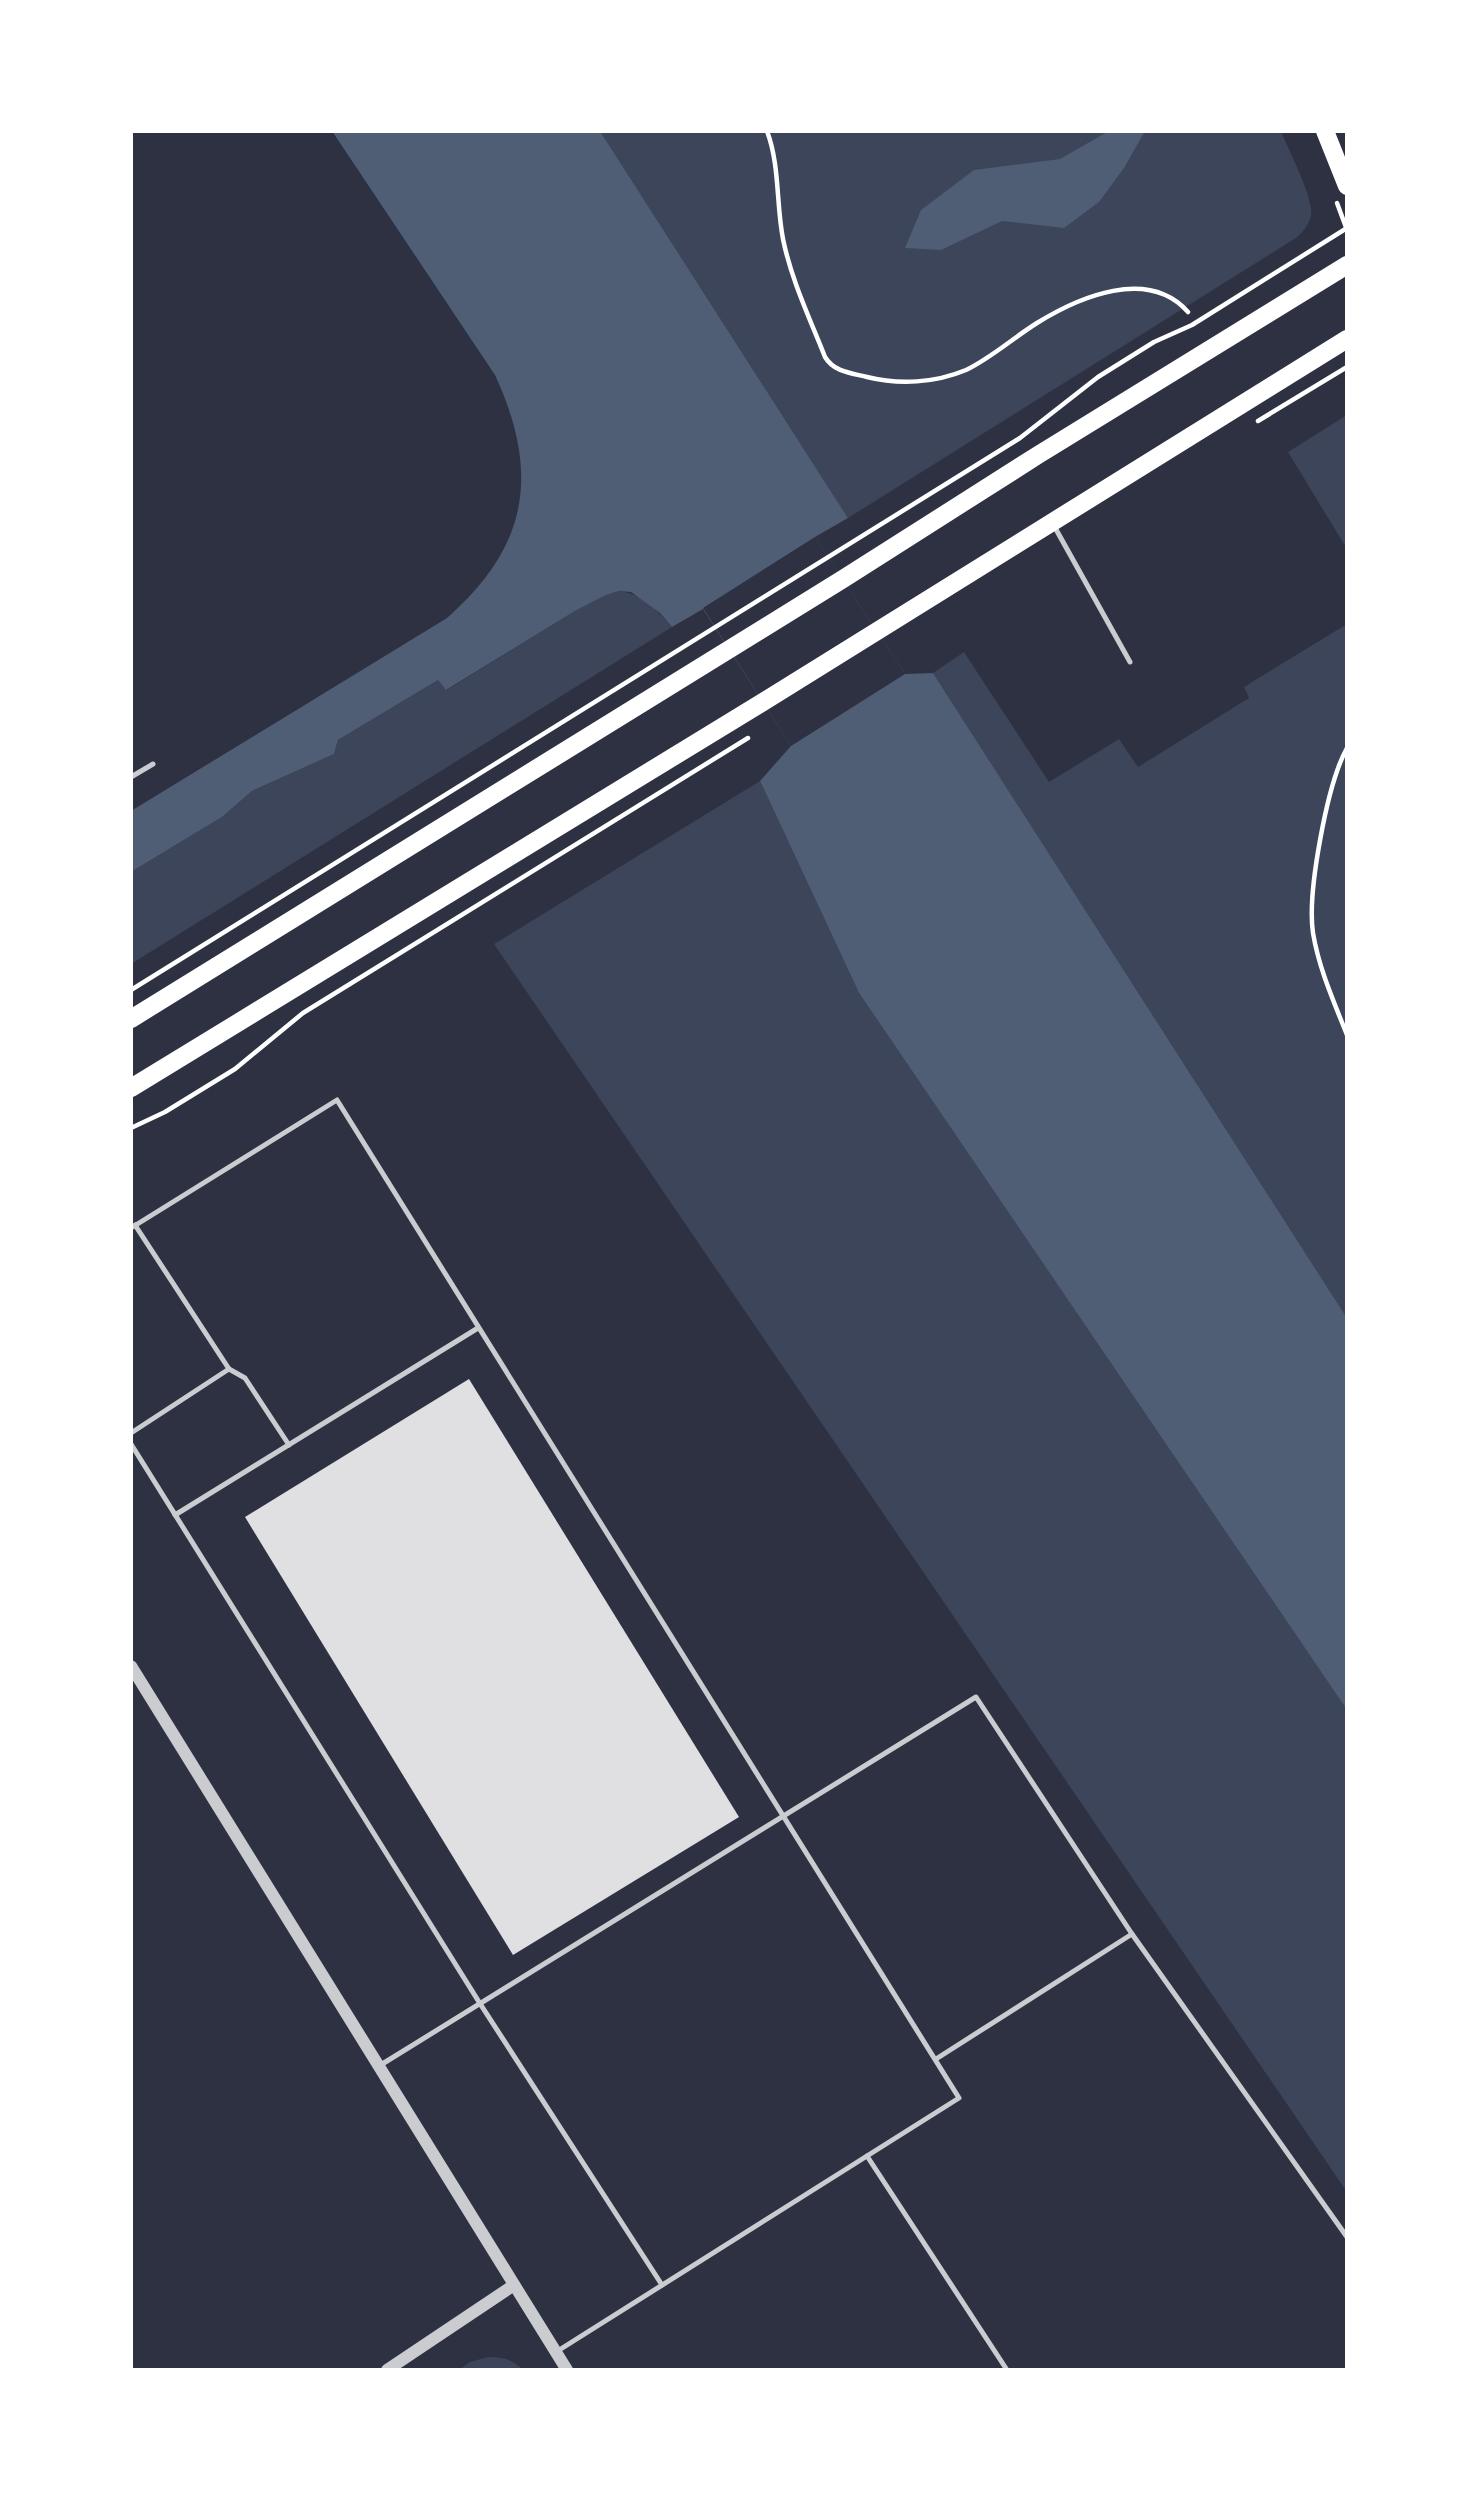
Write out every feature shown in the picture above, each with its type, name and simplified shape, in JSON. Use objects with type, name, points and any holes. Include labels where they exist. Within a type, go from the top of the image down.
[{"type":"main road","points":[[1325,131],[1347,186]]},
{"type":"main road","points":[[131,1018],[1347,265]]},
{"type":"main road","points":[[131,1088],[763,702],[1347,339]]},
{"type":"street","points":[[131,1666],[567,2370]]},
{"type":"street","points":[[387,2370],[514,2285]]},
{"type":"lane","points":[[1052,522],[1129,662]]},
{"type":"lane","points":[[131,777],[153,764]]},
{"type":"lane","points":[[289,1445],[245,1378],[229,1369],[133,1226],[337,1100],[959,2098],[555,2352]]},
{"type":"lane","points":[[176,1515],[478,1328]]},
{"type":"lane","points":[[131,1433],[229,1369]]},
{"type":"lane","points":[[131,1444],[479,2002],[662,2285]]},
{"type":"lane","points":[[379,2066],[976,1697],[1132,1934],[1347,2237]]},
{"type":"lane","points":[[936,2059],[1132,1934]]},
{"type":"lane","points":[[867,2156],[1007,2370]]},
{"type":"path","points":[[767,131],[774,152],[780,222],[787,255],[825,357],[834,367],[872,379],[900,382],[929,381],[946,377],[977,364],[1062,309],[1122,288],[1162,295],[1175,300],[1188,312]]},
{"type":"path","points":[[131,990],[1020,438],[1098,377],[1154,342],[1192,325],[1347,229]]},
{"type":"path","points":[[131,1128],[165,1112],[234,1069],[303,1013],[751,736]]},
{"type":"path","points":[[1347,748],[1334,783],[1320,842],[1313,898],[1313,930],[1320,962],[1347,1035]]},
{"type":"shaded area","points":[[332,131],[600,131],[848,518],[815,537],[905,674],[933,673],[1347,1318],[1347,1710],[859,993],[760,781],[791,746],[703,609],[672,627],[660,613],[631,592],[619,591],[606,595],[446,690],[438,680],[338,740],[334,754],[252,791],[222,817],[131,872],[131,811],[447,618],[474,591],[495,563],[510,535],[519,506],[521,476],[518,444],[495,375]]},
{"type":"shaded area","points":[[600,131],[1281,131],[1309,197],[1311,215],[1309,222],[1296,238],[848,518]]},
{"type":"shaded area","points":[[1109,131],[1145,131],[1124,168],[1099,202],[1064,228],[1002,221],[941,250],[905,248],[921,210],[974,170],[1060,159]]},
{"type":"shaded area","points":[[1347,415],[1347,549],[1288,452]]},
{"type":"shaded area","points":[[619,591],[642,599],[672,627],[131,964],[131,872],[222,817],[252,791],[334,754],[338,740],[438,680],[447,690],[575,611]]},
{"type":"shaded area","points":[[1347,624],[1347,1318],[933,673],[964,652],[1049,782],[1119,739],[1138,767],[1249,698],[1244,687]]},
{"type":"shaded area","points":[[760,781],[859,993],[1347,1710],[1347,2192],[494,944]]},
{"type":"shaded area","points":[[488,2357],[507,2359],[523,2370],[459,2370],[470,2362]]},
{"type":"pier","points":[[815,537],[905,674],[791,746],[703,608]]},
{"type":"building","points":[[469,1379],[739,1817],[513,1955],[245,1517]]}]
